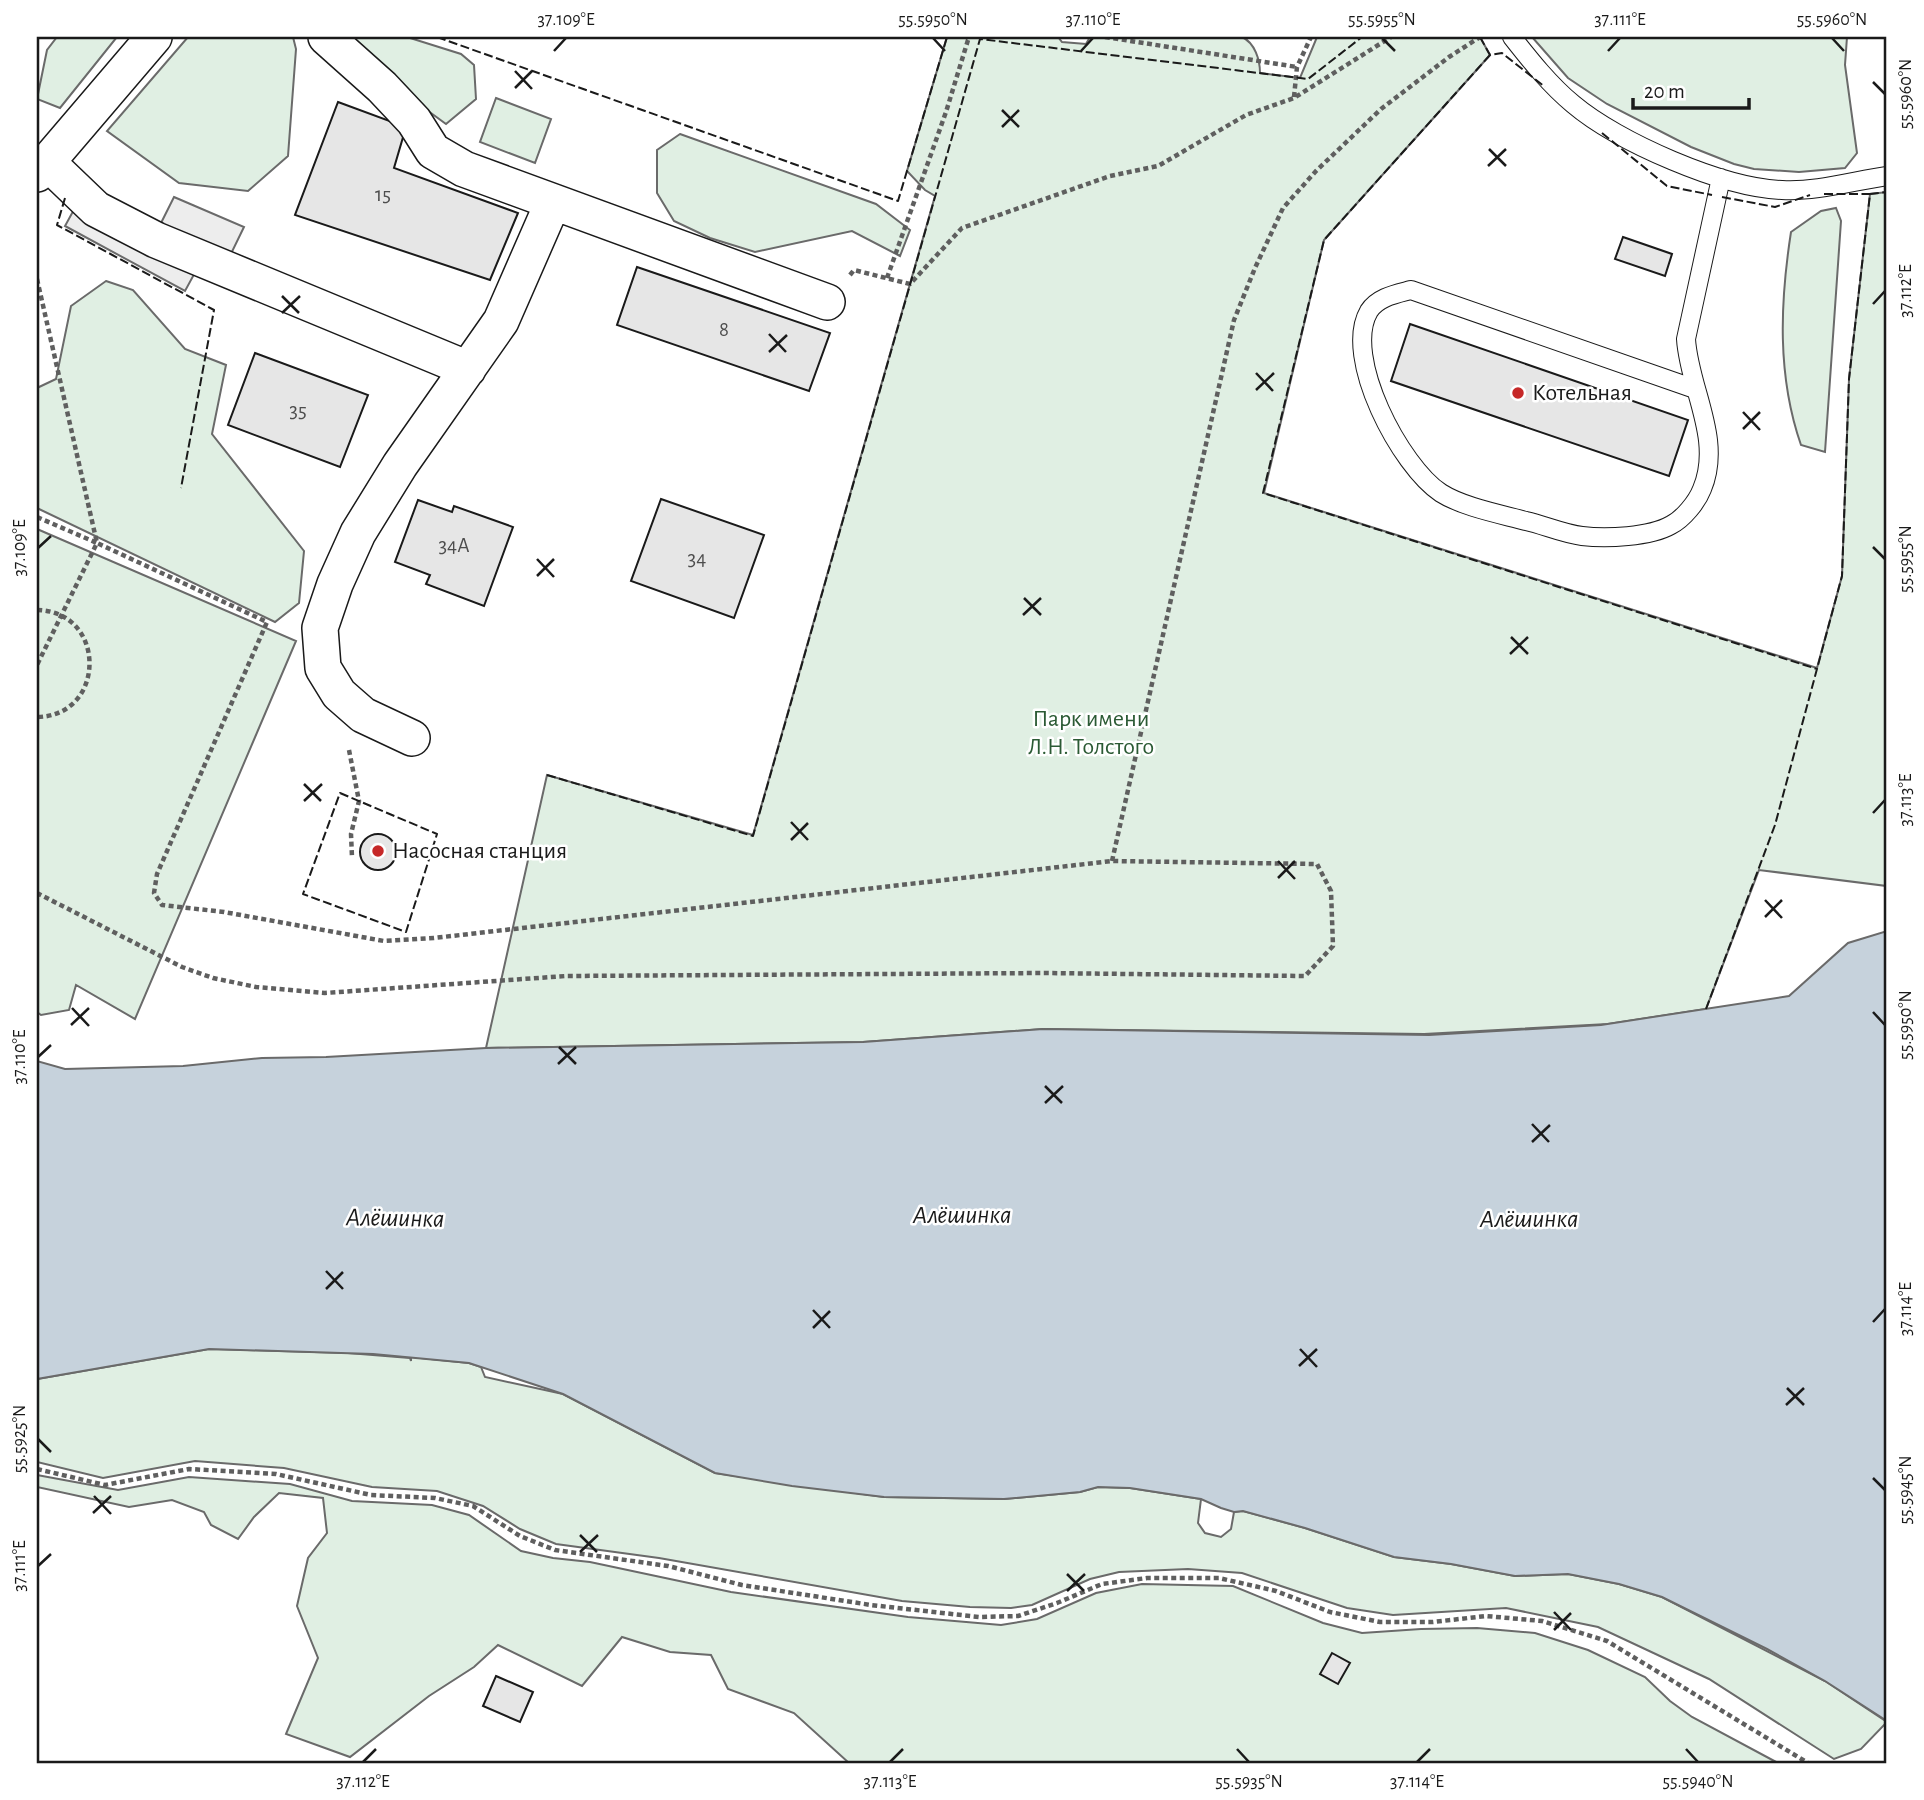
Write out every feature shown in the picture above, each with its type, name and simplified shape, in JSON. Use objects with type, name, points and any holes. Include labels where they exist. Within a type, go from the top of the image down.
[{"type":"street","points":[[154,37],[42,168],[96,209],[122,224],[468,369]]},
{"type":"street","points":[[326,37],[382,87],[414,121],[433,151],[464,169],[827,302]]},
{"type":"street","points":[[412,738],[363,715],[339,694],[323,668],[320,628],[335,584],[358,533],[400,465],[501,321],[553,202]]},
{"type":"lane","points":[[1512,37],[1572,104],[1605,126],[1654,152],[1721,178],[1753,187],[1784,191],[1887,176]]},
{"type":"lane","points":[[1695,389],[1410,290],[1384,297],[1369,311],[1363,332],[1364,359],[1370,387],[1399,446],[1420,476],[1441,493],[1460,503],[1581,536],[1617,537],[1672,525],[1691,507],[1702,489],[1709,458],[1706,424],[1687,358],[1686,339],[1721,178]]},
{"type":"path","points":[[887,278],[971,37]]},
{"type":"path","points":[[1105,37],[1297,67]]},
{"type":"path","points":[[1294,98],[1297,67],[1311,37]]},
{"type":"path","points":[[827,302],[854,270],[910,284],[962,228],[1110,176],[1158,166],[1245,116],[1294,98],[1391,37]]},
{"type":"path","points":[[1112,861],[1234,320],[1255,268],[1283,208],[1316,171],[1381,109],[1480,37]]},
{"type":"path","points":[[37,279],[97,543],[37,665]]},
{"type":"path","points":[[37,517],[267,622],[157,874],[155,893],[162,905],[224,912],[384,941],[434,938],[1112,861],[1317,864],[1331,891],[1333,946],[1305,976],[1044,973],[566,976],[325,993],[256,987],[213,978],[182,967],[37,893]]},
{"type":"path","points":[[37,610],[62,615],[75,626],[85,640],[90,657],[90,674],[83,691],[72,704],[57,713],[37,717]]},
{"type":"path","points":[[339,694],[359,801],[351,834],[352,857]]},
{"type":"path","points":[[37,1469],[105,1485],[189,1469],[276,1474],[371,1495],[435,1498],[473,1506],[520,1536],[555,1550],[668,1566],[755,1587],[871,1605],[979,1617],[1018,1616],[1102,1584],[1147,1578],[1219,1578],[1276,1591],[1330,1612],[1380,1622],[1433,1622],[1486,1616],[1542,1620],[1607,1641],[1808,1763]]},
{"type":"green space","points":[[57,37],[117,37],[60,108],[37,99],[47,50]]},
{"type":"green space","points":[[188,37],[293,37],[296,49],[288,156],[248,191],[179,183],[107,131]]},
{"type":"green space","points":[[346,37],[407,37],[461,54],[474,65],[476,99],[446,124],[405,94]]},
{"type":"green space","name":"Парк имени Л.Н. Толстого","points":[[947,37],[1058,37],[1062,42],[1086,44],[1090,37],[1242,37],[1256,52],[1260,73],[1300,78],[1317,37],[1480,37],[1490,55],[1324,240],[1264,493],[1817,668],[1842,576],[1849,379],[1870,194],[1887,192],[1887,886],[1759,870],[1706,1009],[1608,1024],[1424,1034],[1043,1029],[863,1042],[486,1048],[547,775],[753,835],[935,196],[925,190],[907,171]]},
{"type":"green space","points":[[1532,37],[1847,37],[1845,65],[1857,153],[1845,168],[1799,172],[1754,169],[1734,164],[1691,147],[1607,104],[1568,78]]},
{"type":"green space","points":[[496,98],[551,119],[535,163],[480,142]]},
{"type":"green space","points":[[680,134],[876,204],[910,230],[900,256],[852,231],[755,252],[710,238],[674,221],[657,193],[657,150]]},
{"type":"green space","points":[[1836,208],[1841,221],[1825,452],[1801,445],[1793,419],[1784,366],[1783,312],[1791,232],[1821,211]]},
{"type":"green space","points":[[106,281],[133,290],[185,349],[226,365],[212,434],[304,551],[299,603],[275,622],[37,508],[37,388],[56,379],[71,306]]},
{"type":"green space","points":[[37,529],[296,641],[135,1019],[76,985],[69,1010],[41,1015],[37,1012]]},
{"type":"green space","points":[[209,1349],[348,1353],[410,1358],[411,1361],[411,1357],[469,1363],[481,1367],[485,1377],[563,1394],[715,1473],[884,1497],[1004,1499],[1080,1492],[1098,1487],[1130,1488],[1201,1499],[1198,1523],[1205,1533],[1221,1537],[1231,1529],[1234,1512],[1243,1511],[1394,1557],[1515,1576],[1568,1574],[1619,1584],[1662,1597],[1825,1681],[1887,1722],[1861,1749],[1834,1759],[1709,1679],[1598,1627],[1506,1608],[1393,1615],[1347,1608],[1242,1573],[1188,1569],[1119,1572],[1090,1579],[1032,1605],[1011,1608],[902,1601],[659,1558],[556,1544],[520,1529],[483,1506],[437,1491],[372,1487],[284,1468],[195,1461],[103,1478],[37,1462],[37,1379]]},
{"type":"green space","points":[[37,1475],[118,1490],[189,1477],[290,1484],[352,1501],[432,1505],[469,1515],[521,1551],[590,1562],[731,1592],[908,1617],[1001,1625],[1037,1619],[1096,1593],[1142,1584],[1233,1586],[1323,1623],[1362,1633],[1477,1628],[1535,1633],[1588,1650],[1645,1677],[1692,1717],[1778,1763],[849,1763],[794,1713],[728,1689],[711,1655],[670,1652],[622,1637],[582,1686],[498,1645],[474,1667],[429,1696],[350,1757],[286,1734],[318,1658],[297,1606],[308,1558],[327,1533],[323,1498],[279,1493],[254,1517],[238,1539],[211,1525],[204,1512],[172,1500],[129,1507],[37,1487]]},
{"type":"shaded area","points":[[174,197],[244,227],[226,264],[155,235]]},
{"type":"shaded area","points":[[77,204],[197,269],[185,291],[65,226]]},
{"type":"water","name":"Алёшинка","points":[[1887,931],[1887,1721],[1825,1681],[1767,1649],[1662,1597],[1619,1584],[1568,1574],[1515,1576],[1394,1557],[1305,1528],[1243,1511],[1234,1512],[1201,1499],[1130,1488],[1098,1487],[1080,1492],[1004,1499],[884,1497],[715,1473],[563,1394],[469,1363],[373,1354],[209,1349],[37,1379],[37,1061],[65,1069],[183,1066],[262,1058],[486,1048],[863,1042],[1043,1029],[1429,1035],[1601,1025],[1789,996],[1848,943]]},
{"type":"building","points":[[338,102],[406,127],[394,168],[518,213],[490,280],[295,215]]},
{"type":"building","points":[[1623,237],[1672,254],[1665,276],[1615,259]]},
{"type":"building","points":[[637,267],[830,333],[809,391],[617,325]]},
{"type":"building","name":"Котельная","points":[[1410,324],[1688,420],[1669,476],[1391,381]]},
{"type":"building","points":[[255,353],[368,395],[340,467],[228,425]]},
{"type":"building","points":[[661,499],[764,535],[734,618],[631,581]]},
{"type":"building","points":[[418,500],[452,512],[454,506],[513,527],[484,606],[426,584],[430,575],[395,562]]},
{"type":"building","name":"Насосная станция","points":[[378,834],[391,839],[396,852],[391,865],[378,870],[365,865],[360,852],[365,839]]},
{"type":"building","points":[[1332,1653],[1350,1663],[1338,1684],[1320,1674]]},
{"type":"building","points":[[496,1676],[533,1692],[520,1722],[483,1706]]},
{"type":"fence","points":[[437,37],[898,201],[947,37]]},
{"type":"fence","points":[[547,775],[753,836],[980,39],[1308,79],[1362,37]]},
{"type":"fence","points":[[1480,37],[1490,55],[1502,53],[1545,87]]},
{"type":"fence","points":[[1490,55],[1324,240],[1263,493],[1817,669]]},
{"type":"fence","points":[[1602,133],[1667,186],[1712,195]]},
{"type":"fence","points":[[1706,1009],[1775,825],[1842,576],[1849,379],[1870,194],[1887,192]]},
{"type":"fence","points":[[1824,194],[1870,194]]},
{"type":"fence","points":[[1722,197],[1775,207],[1810,195]]},
{"type":"fence","points":[[65,198],[57,225],[214,310],[181,488]]},
{"type":"fence","points":[[340,793],[437,834],[406,932],[303,894],[340,793]]},
{"type":"place","name":"Котельная","points":[[1518,393]]},
{"type":"place","name":"Насосная станция","points":[[378,851]]}]
